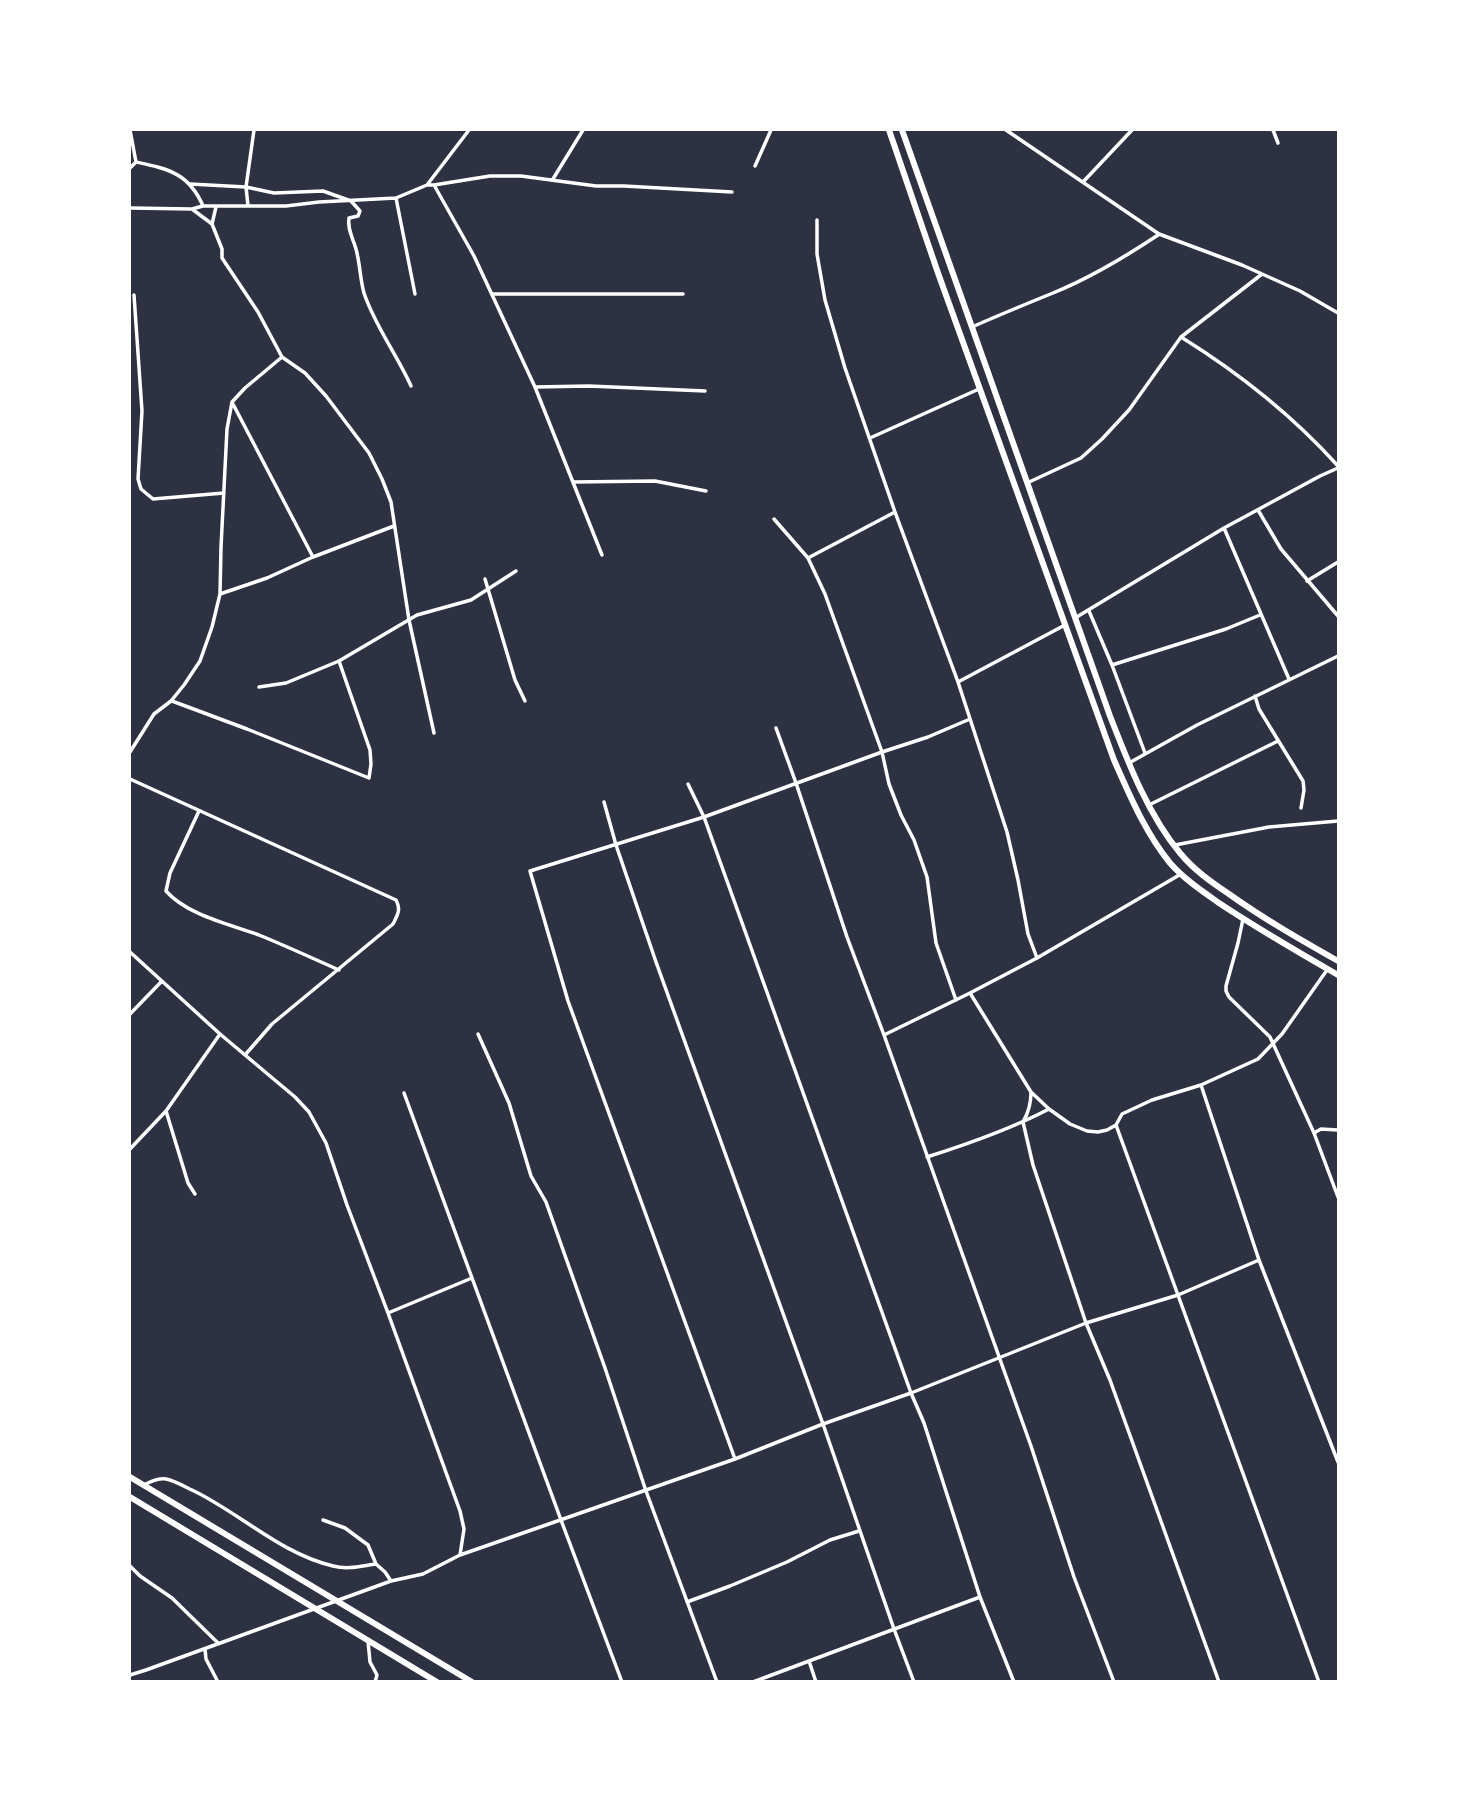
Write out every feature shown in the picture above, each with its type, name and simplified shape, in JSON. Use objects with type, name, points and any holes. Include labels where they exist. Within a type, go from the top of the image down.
[{"type":"main road","points":[[889,130],[1114,760],[1132,802],[1170,863],[1197,888],[1243,919],[1339,975]]},
{"type":"main road","points":[[902,130],[1075,618],[1129,763],[1149,805],[1173,845],[1205,878],[1279,927],[1339,961]]},
{"type":"main road","points":[[130,1477],[472,1682]]},
{"type":"main road","points":[[130,1497],[437,1682]]},
{"type":"street","points":[[130,130],[136,162]]},
{"type":"street","points":[[248,206],[246,187],[254,130]]},
{"type":"street","points":[[427,185],[469,130]]},
{"type":"street","points":[[554,179],[583,130]]},
{"type":"street","points":[[755,166],[771,130]]},
{"type":"street","points":[[1006,130],[1159,234],[1242,265],[1300,291],[1339,313]]},
{"type":"street","points":[[1083,183],[1132,130]]},
{"type":"street","points":[[1273,130],[1278,143]]},
{"type":"street","points":[[130,168],[136,162]]},
{"type":"street","points":[[136,162],[167,169],[179,175],[199,195],[204,206]]},
{"type":"street","points":[[130,208],[286,206],[396,198],[427,185],[490,176],[554,179],[596,186],[732,192]]},
{"type":"street","points":[[190,184],[246,187],[274,193],[323,191],[351,201],[360,211],[358,216],[349,218],[348,227],[357,251],[364,292],[411,386]]},
{"type":"street","points":[[433,185],[474,256],[535,387],[602,555]]},
{"type":"street","points":[[396,198],[415,294]]},
{"type":"street","points":[[212,224],[216,207]]},
{"type":"street","points":[[192,209],[212,224],[222,249],[222,258],[258,312],[282,357],[305,373],[326,396],[369,453],[382,479],[391,502],[409,620],[434,733]]},
{"type":"street","points":[[817,219],[817,254],[825,300],[845,368],[958,682],[1007,832],[1028,934],[1037,958]]},
{"type":"street","points":[[972,327],[1055,292],[1128,256],[1159,234]]},
{"type":"street","points":[[1027,483],[1080,457],[1102,439],[1129,410],[1181,337],[1262,274]]},
{"type":"street","points":[[492,294],[683,294]]},
{"type":"street","points":[[134,295],[142,411],[138,479],[141,489],[153,499],[224,494]]},
{"type":"street","points":[[1075,618],[1224,528],[1339,467],[1317,443],[1260,392],[1181,337]]},
{"type":"street","points":[[130,752],[154,714],[171,701],[200,661],[220,594],[227,429],[232,402],[282,357]]},
{"type":"street","points":[[535,387],[589,386],[705,391]]},
{"type":"street","points":[[870,439],[981,388]]},
{"type":"street","points":[[232,402],[313,557]]},
{"type":"street","points":[[573,482],[655,481],[706,491]]},
{"type":"street","points":[[1258,510],[1281,549],[1339,616]]},
{"type":"street","points":[[808,558],[895,512]]},
{"type":"street","points":[[774,519],[808,558],[825,594],[882,752],[893,794],[927,877],[936,943],[956,1000]]},
{"type":"street","points":[[220,594],[268,578],[313,557],[395,526]]},
{"type":"street","points":[[1224,528],[1289,679]]},
{"type":"street","points":[[1307,581],[1339,562]]},
{"type":"street","points":[[260,687],[286,683],[339,661],[417,615],[471,600],[516,571]]},
{"type":"street","points":[[485,579],[515,680],[525,701]]},
{"type":"street","points":[[1088,611],[1112,665],[1145,753]]},
{"type":"street","points":[[1112,665],[1226,629],[1260,615]]},
{"type":"street","points":[[958,682],[1066,624]]},
{"type":"street","points":[[1129,763],[1255,696],[1339,656]]},
{"type":"street","points":[[171,701],[369,778],[370,750],[339,661]]},
{"type":"street","points":[[1255,696],[1259,709],[1303,781],[1301,808]]},
{"type":"street","points":[[735,1458],[568,1001],[530,871],[704,817],[928,737],[970,719]]},
{"type":"street","points":[[776,728],[847,937],[1031,1446],[1074,1577],[1114,1682]]},
{"type":"street","points":[[130,737],[136,740]]},
{"type":"street","points":[[1149,805],[1278,741]]},
{"type":"street","points":[[130,779],[396,900],[400,907],[393,924],[272,1024],[245,1055]]},
{"type":"street","points":[[688,784],[704,817],[924,1423],[980,1597],[1014,1682]]},
{"type":"street","points":[[604,802],[656,962],[914,1682]]},
{"type":"street","points":[[199,811],[170,873],[166,891],[186,906],[217,921],[258,935],[339,970]]},
{"type":"street","points":[[1173,845],[1269,827],[1339,821]]},
{"type":"street","points":[[884,1035],[1037,958],[1181,874]]},
{"type":"street","points":[[1243,919],[1226,991],[1274,1044],[1339,1197]]},
{"type":"street","points":[[130,952],[220,1034],[295,1097],[309,1112],[326,1143],[460,1511],[464,1529],[460,1555]]},
{"type":"street","points":[[970,993],[1031,1092],[1070,1124],[1098,1132],[1116,1125],[1122,1114],[1152,1100],[1201,1085],[1258,1059],[1274,1044],[1328,969]]},
{"type":"street","points":[[130,1014],[162,981]]},
{"type":"street","points":[[130,1149],[166,1111],[220,1034]]},
{"type":"street","points":[[478,1034],[509,1103],[531,1176],[546,1202],[646,1491],[717,1682]]},
{"type":"street","points":[[1201,1085],[1259,1260],[1339,1462]]},
{"type":"street","points":[[1031,1092],[1031,1104],[1023,1122],[1033,1165],[1086,1323],[1110,1380],[1219,1682]]},
{"type":"street","points":[[404,1093],[622,1682]]},
{"type":"street","points":[[928,1157],[1023,1122],[1049,1109]]},
{"type":"street","points":[[166,1111],[188,1183],[195,1194]]},
{"type":"street","points":[[1116,1125],[1319,1682]]},
{"type":"street","points":[[1314,1133],[1321,1129],[1339,1130]]},
{"type":"street","points":[[130,1675],[391,1581],[423,1574],[460,1555],[646,1491],[911,1393],[1086,1323],[1178,1294],[1259,1260]]},
{"type":"street","points":[[388,1313],[472,1278]]},
{"type":"street","points":[[143,1485],[165,1479],[182,1485],[267,1536],[303,1555],[333,1566],[351,1568],[376,1564]]},
{"type":"street","points":[[323,1520],[345,1528],[368,1545],[376,1564],[391,1581]]},
{"type":"street","points":[[687,1602],[775,1567],[830,1540],[859,1531]]},
{"type":"street","points":[[130,1566],[172,1598],[218,1643]]},
{"type":"street","points":[[754,1682],[980,1597]]},
{"type":"street","points":[[367,1639],[370,1662],[377,1675],[374,1682]]},
{"type":"street","points":[[205,1649],[206,1659],[218,1682]]},
{"type":"street","points":[[809,1661],[816,1682]]}]
